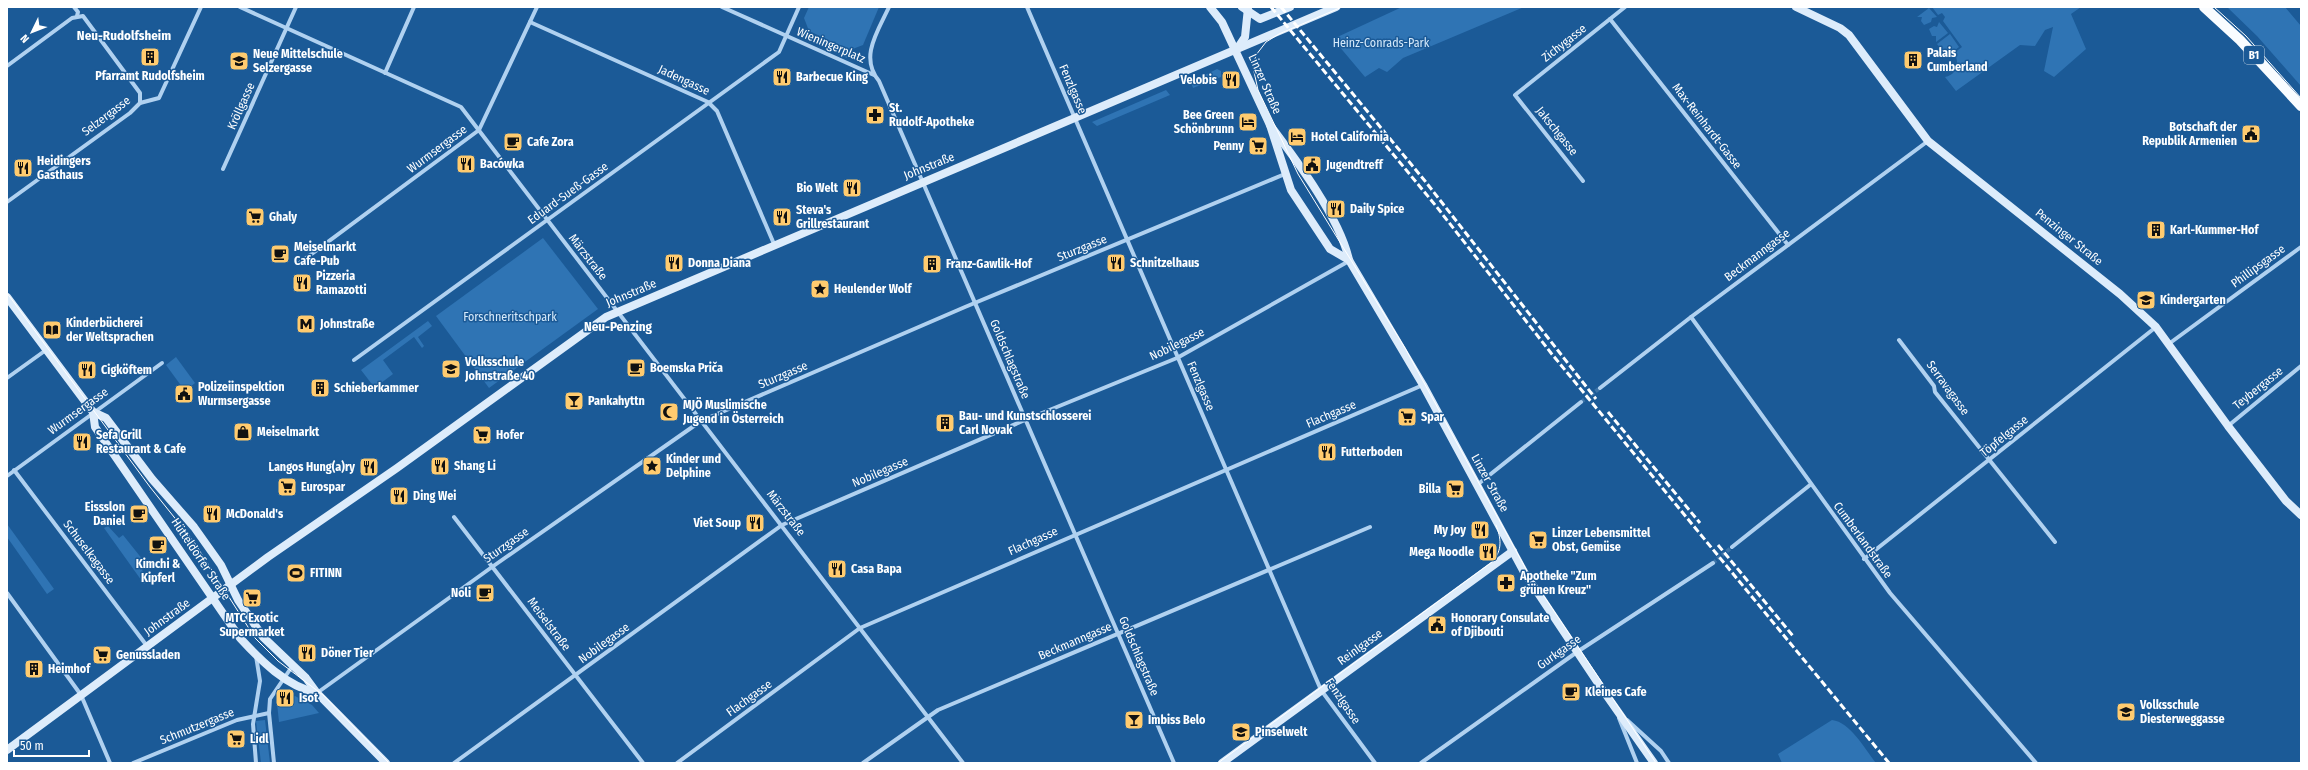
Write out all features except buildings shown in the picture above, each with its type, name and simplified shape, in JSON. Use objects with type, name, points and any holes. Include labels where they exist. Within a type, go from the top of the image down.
[{"type":"main road","points":[[1210,7],[1222,22],[1236,50]]},
{"type":"main road","points":[[1246,8],[1260,19],[1290,7]]},
{"type":"main road","name":"Johnstraße","points":[[7,750],[230,585],[398,468],[606,317],[774,244],[1075,119],[1335,7]]},
{"type":"main road","name":"Penzinger Straße","points":[[1796,7],[1840,28],[1849,35],[1928,141],[2114,289],[2156,327],[2170,344],[2228,426],[2286,501],[2301,515]]},
{"type":"main road","name":"B1","points":[[2204,7],[2240,40],[2301,106]]},
{"type":"main road","name":"Linzer Straße","points":[[1246,8],[1245,37],[1236,50],[1270,125],[1291,190],[1318,234],[1330,249],[1349,260]]},
{"type":"main road","name":"Linzer Straße","points":[[1270,125],[1301,167],[1342,238],[1349,260],[1423,385],[1538,594],[1617,712],[1654,763]]},
{"type":"main road","name":"Hütteldorfer Straße","points":[[7,297],[93,412],[106,418],[152,479],[194,527],[221,565],[230,585],[252,624],[275,650],[293,665],[384,762]]},
{"type":"main road","name":"Hütteldorfer Straße","points":[[93,412],[95,427],[240,638],[256,654],[294,685],[318,693]]},
{"type":"main road","name":"Reinlgasse","points":[[1222,763],[1513,551]]},
{"type":"street","points":[[7,66],[75,17],[78,12],[74,7]]},
{"type":"street","name":"Selzergasse","points":[[7,202],[130,113],[140,103],[159,98],[201,7]]},
{"type":"street","name":"Märzstraße","points":[[240,7],[461,107],[963,763]]},
{"type":"street","name":"Kröllgasse","points":[[223,169],[296,7]]},
{"type":"street","points":[[384,73],[414,7]]},
{"type":"street","name":"Wurmsergasse","points":[[298,264],[479,130],[537,7]]},
{"type":"street","points":[[722,7],[786,36]]},
{"type":"street","name":"Wieningerplatz","points":[[799,7],[786,36],[874,75]]},
{"type":"street","name":"Wieningerplatz","points":[[870,51],[888,7]]},
{"type":"street","name":"Fenzlgasse","points":[[1027,7],[1268,570],[1321,690],[1375,763]]},
{"type":"street","name":"Zichygasse","points":[[1515,94],[1625,7]]},
{"type":"street","points":[[75,17],[83,16],[88,20],[140,92],[140,103]]},
{"type":"street","name":"Max-Reinhardt-Gasse","points":[[1610,19],[1788,245]]},
{"type":"street","name":"Jadengasse","points":[[530,22],[708,102],[717,111],[774,244]]},
{"type":"street","name":"Eduard-Sueß-Gasse","points":[[354,360],[779,52],[786,36]]},
{"type":"street","name":"Goldschlagstraße","points":[[870,51],[870,59],[874,75],[879,81],[924,182],[1074,534],[1119,634],[1174,763]]},
{"type":"street","name":"Jakschgasse","points":[[1515,94],[1583,181]]},
{"type":"street","name":"Beckmanngasse","points":[[1600,388],[1691,317],[1928,141]]},
{"type":"street","name":"Sturzgasse","points":[[318,693],[492,567],[701,421],[975,303],[1285,174]]},
{"type":"street","name":"Phillipsgasse","points":[[2170,344],[2301,247]]},
{"type":"street","name":"Nobilegasse","points":[[454,763],[576,676],[782,525],[1025,420],[1177,358],[1349,260]]},
{"type":"street","name":"Cumberlandstraße","points":[[1691,317],[1810,485],[1890,593],[2036,763]]},
{"type":"street","name":"Töpfelgasse","points":[[1864,559],[2156,327]]},
{"type":"street","name":"Serravagasse","points":[[1899,340],[1934,386],[1935,392],[2055,542]]},
{"type":"street","points":[[7,378],[46,350]]},
{"type":"street","name":"Wurmsergasse","points":[[7,476],[162,362]]},
{"type":"street","name":"Teybergasse","points":[[2228,426],[2301,366]]},
{"type":"street","name":"Flachgasse","points":[[677,763],[860,628],[1074,534],[1423,385]]},
{"type":"street","points":[[1477,485],[1581,402]]},
{"type":"street","name":"Schuselkagasse","points":[[14,470],[147,646]]},
{"type":"street","points":[[1732,547],[1810,485]]},
{"type":"street","name":"Meiselstraße","points":[[454,517],[643,763]]},
{"type":"street","name":"Beckmanngasse","points":[[864,763],[927,716],[1370,527]]},
{"type":"street","name":"Gurkgasse","points":[[1421,763],[1577,652],[1713,563]]},
{"type":"street","points":[[7,593],[81,695],[110,763]]},
{"type":"street","points":[[256,654],[260,681],[253,716],[256,763]]},
{"type":"street","points":[[274,763],[269,713],[272,694],[293,665]]},
{"type":"street","name":"Linzer Straße","points":[[1617,712],[1628,745],[1637,763]]},
{"type":"street","name":"Linzer Straße","points":[[1617,712],[1639,730],[1669,763]]},
{"type":"street","name":"Schmutzergasse","points":[[133,763],[237,720],[269,713]]},
{"type":"green space","points":[[809,7],[879,7],[863,45],[850,50],[809,31],[804,18]]},
{"type":"green space","name":"Heinz-Conrads-Park","points":[[1402,7],[1524,7],[1403,58],[1387,72],[1379,68],[1365,77],[1333,39]]},
{"type":"green space","points":[[1932,7],[2081,7],[2071,14],[2086,49],[2054,77],[2044,71],[2053,27],[2045,30],[2035,46],[2020,45],[1956,91],[1945,77],[1949,76],[1955,71],[1957,60],[1954,53],[1962,47],[1943,21],[1945,17],[1942,13],[1938,15]]},
{"type":"green space","points":[[2227,7],[2285,7],[2301,26],[2301,86],[2257,36]]},
{"type":"green space","points":[[1929,8],[1937,17],[1932,18],[1931,22],[1924,25],[1921,21],[1922,17],[1917,17]]},
{"type":"green space","points":[[1939,22],[1948,33],[1936,42],[1936,36],[1932,36],[1929,29],[1934,26],[1937,27]]},
{"type":"green space","points":[[1950,34],[1959,47],[1947,56],[1944,53],[1946,49],[1941,49],[1937,44]]},
{"type":"green space","points":[[807,36],[848,54],[847,58],[805,39]]},
{"type":"green space","points":[[1217,69],[1221,71],[1221,77],[1193,88],[1191,82]]},
{"type":"green space","points":[[1166,90],[1170,95],[1097,126],[1092,122]]},
{"type":"green space","name":"Forschneritschpark","points":[[543,238],[598,309],[489,388],[436,316]]},
{"type":"green space","points":[[428,321],[432,326],[418,337],[424,346],[422,348],[414,337],[383,360],[393,374],[377,386],[380,390],[378,392],[361,370]]},
{"type":"green space","points":[[176,357],[195,383],[185,391],[166,365]]},
{"type":"green space","points":[[7,524],[54,589],[47,594],[7,537]]},
{"type":"green space","points":[[108,526],[119,538],[123,535],[147,565],[142,570],[149,580],[144,584],[104,528]]},
{"type":"green space","points":[[295,696],[312,705],[319,713],[279,722],[277,703]]},
{"type":"green space","points":[[265,720],[270,763],[261,763],[256,721]]},
{"type":"green space","points":[[1832,720],[1839,722],[1851,731],[1876,763],[1782,763],[1778,754]]},
{"type":"tunnel","points":[[1581,402],[1600,388]]},
{"type":"tunnel","points":[[1713,563],[1732,547]]},
{"type":"tram line","points":[[1342,7],[1279,34],[1266,42],[1256,55],[1253,67],[1258,90],[1298,174],[1405,348],[1527,571],[1656,763]]},
{"type":"tram line","points":[[2214,7],[2246,36],[2301,98]]},
{"type":"tram line","points":[[7,293],[150,487],[194,542],[255,638],[278,661],[323,695],[389,763]]},
{"type":"tram line","points":[[1218,763],[1492,562],[1498,553],[1500,544],[1496,525]]},
{"type":"railway","points":[[1271,7],[1436,206],[1551,353],[1889,763]]},
{"type":"railway","points":[[1281,7],[1425,181],[1596,399]]},
{"type":"railway","points":[[1608,412],[1700,523]]},
{"type":"railway","points":[[1718,545],[1793,636]]},
{"type":"place","name":"Pfarramt Rudolfsheim","points":[[150,57]]},
{"type":"place","name":"Palais Cumberland","points":[[1913,60]]},
{"type":"place","name":"Neue Mittelschule Selzergasse","points":[[239,61]]},
{"type":"place","name":"Barbecue King","points":[[782,77]]},
{"type":"place","name":"Velobis","points":[[1231,80]]},
{"type":"place","name":"St. Rudolf-Apotheke","points":[[875,115]]},
{"type":"place","name":"Bee Green Schönbrunn","points":[[1248,122]]},
{"type":"place","name":"Botschaft der Republik Armenien","points":[[2251,134]]},
{"type":"place","name":"Hotel California","points":[[1297,137]]},
{"type":"place","name":"Cafe Zora","points":[[513,142]]},
{"type":"place","name":"Penny","points":[[1258,146]]},
{"type":"place","name":"Bacówka","points":[[466,164]]},
{"type":"place","name":"Jugendtreff","points":[[1312,165]]},
{"type":"place","name":"Heidingers Gasthaus","points":[[23,168]]},
{"type":"place","name":"Bio Welt","points":[[852,188]]},
{"type":"place","name":"Daily Spice","points":[[1336,209]]},
{"type":"place","name":"Ghaly","points":[[255,217]]},
{"type":"place","name":"Steva's Grillrestaurant","points":[[782,217]]},
{"type":"place","name":"Karl-Kummer-Hof","points":[[2156,230]]},
{"type":"place","name":"Meiselmarkt Cafe-Pub","points":[[280,254]]},
{"type":"place","name":"Donna Diana","points":[[674,263]]},
{"type":"place","name":"Schnitzelhaus","points":[[1116,263]]},
{"type":"place","name":"Franz-Gawlik-Hof","points":[[932,264]]},
{"type":"place","name":"Pizzeria Ramazotti","points":[[302,283]]},
{"type":"place","name":"Heulender Wolf","points":[[820,289]]},
{"type":"place","name":"Kindergarten","points":[[2146,300]]},
{"type":"place","name":"Johnstraße","points":[[306,324]]},
{"type":"place","name":"Kinderbücherei der Weltsprachen","points":[[52,330]]},
{"type":"place","name":"Boemska Priča","points":[[636,368]]},
{"type":"place","name":"Volksschule Johnstraße 40","points":[[451,369]]},
{"type":"place","name":"Cigköftem","points":[[87,370]]},
{"type":"place","name":"Schieberkammer","points":[[320,388]]},
{"type":"place","name":"Polizeiinspektion Wurmsergasse","points":[[184,394]]},
{"type":"place","name":"Pankahyttn","points":[[574,401]]},
{"type":"place","name":"MJÖ Muslimische Jugend in Österreich","points":[[669,412]]},
{"type":"place","name":"Spar","points":[[1407,417]]},
{"type":"place","name":"Bau- und Kunstschlosserei Carl Novak","points":[[945,423]]},
{"type":"place","name":"Meiselmarkt","points":[[243,432]]},
{"type":"place","name":"Hofer","points":[[482,435]]},
{"type":"place","name":"Sefa Grill Restaurant & Cafe","points":[[82,442]]},
{"type":"place","name":"Futterboden","points":[[1327,452]]},
{"type":"place","name":"Shang Li","points":[[440,466]]},
{"type":"place","name":"Kinder und Delphine","points":[[652,466]]},
{"type":"place","name":"Langos Hung(a)ry","points":[[369,467]]},
{"type":"place","name":"Eurospar","points":[[287,487]]},
{"type":"place","name":"Billa","points":[[1455,489]]},
{"type":"place","name":"Ding Wei","points":[[399,496]]},
{"type":"place","name":"Eissslon Daniel","points":[[139,514]]},
{"type":"place","name":"McDonald's","points":[[212,514]]},
{"type":"place","name":"Viet Soup","points":[[755,523]]},
{"type":"place","name":"My Joy","points":[[1480,530]]},
{"type":"place","name":"Linzer Lebensmittel Obst, Gemüse","points":[[1538,540]]},
{"type":"place","name":"Kimchi & Kipferl","points":[[158,545]]},
{"type":"place","name":"Mega Noodle","points":[[1488,552]]},
{"type":"place","name":"Casa Bapa","points":[[837,569]]},
{"type":"place","name":"FITINN","points":[[296,573]]},
{"type":"place","name":"Apotheke \"Zum grünen Kreuz\"","points":[[1506,583]]},
{"type":"place","name":"Noli","points":[[485,593]]},
{"type":"place","name":"MTC Exotic Supermarket","points":[[252,598]]},
{"type":"place","name":"Honorary Consulate of Djibouti","points":[[1437,625]]},
{"type":"place","name":"Döner Tier","points":[[307,653]]},
{"type":"place","name":"Genussladen","points":[[102,655]]},
{"type":"place","name":"Heimhof","points":[[34,669]]},
{"type":"place","name":"Kleines Cafe","points":[[1571,692]]},
{"type":"place","name":"Isot","points":[[285,698]]},
{"type":"place","name":"Volksschule Diesterweggasse","points":[[2126,712]]},
{"type":"place","name":"Imbiss Belo","points":[[1134,720]]},
{"type":"place","name":"Pinselwelt","points":[[1241,732]]},
{"type":"place","name":"Lidl","points":[[236,739]]},
{"type":"district","name":"Neu-Rudolfsheim","points":[[124,35]]},
{"type":"district","name":"Neu-Penzing","points":[[618,326]]}]
